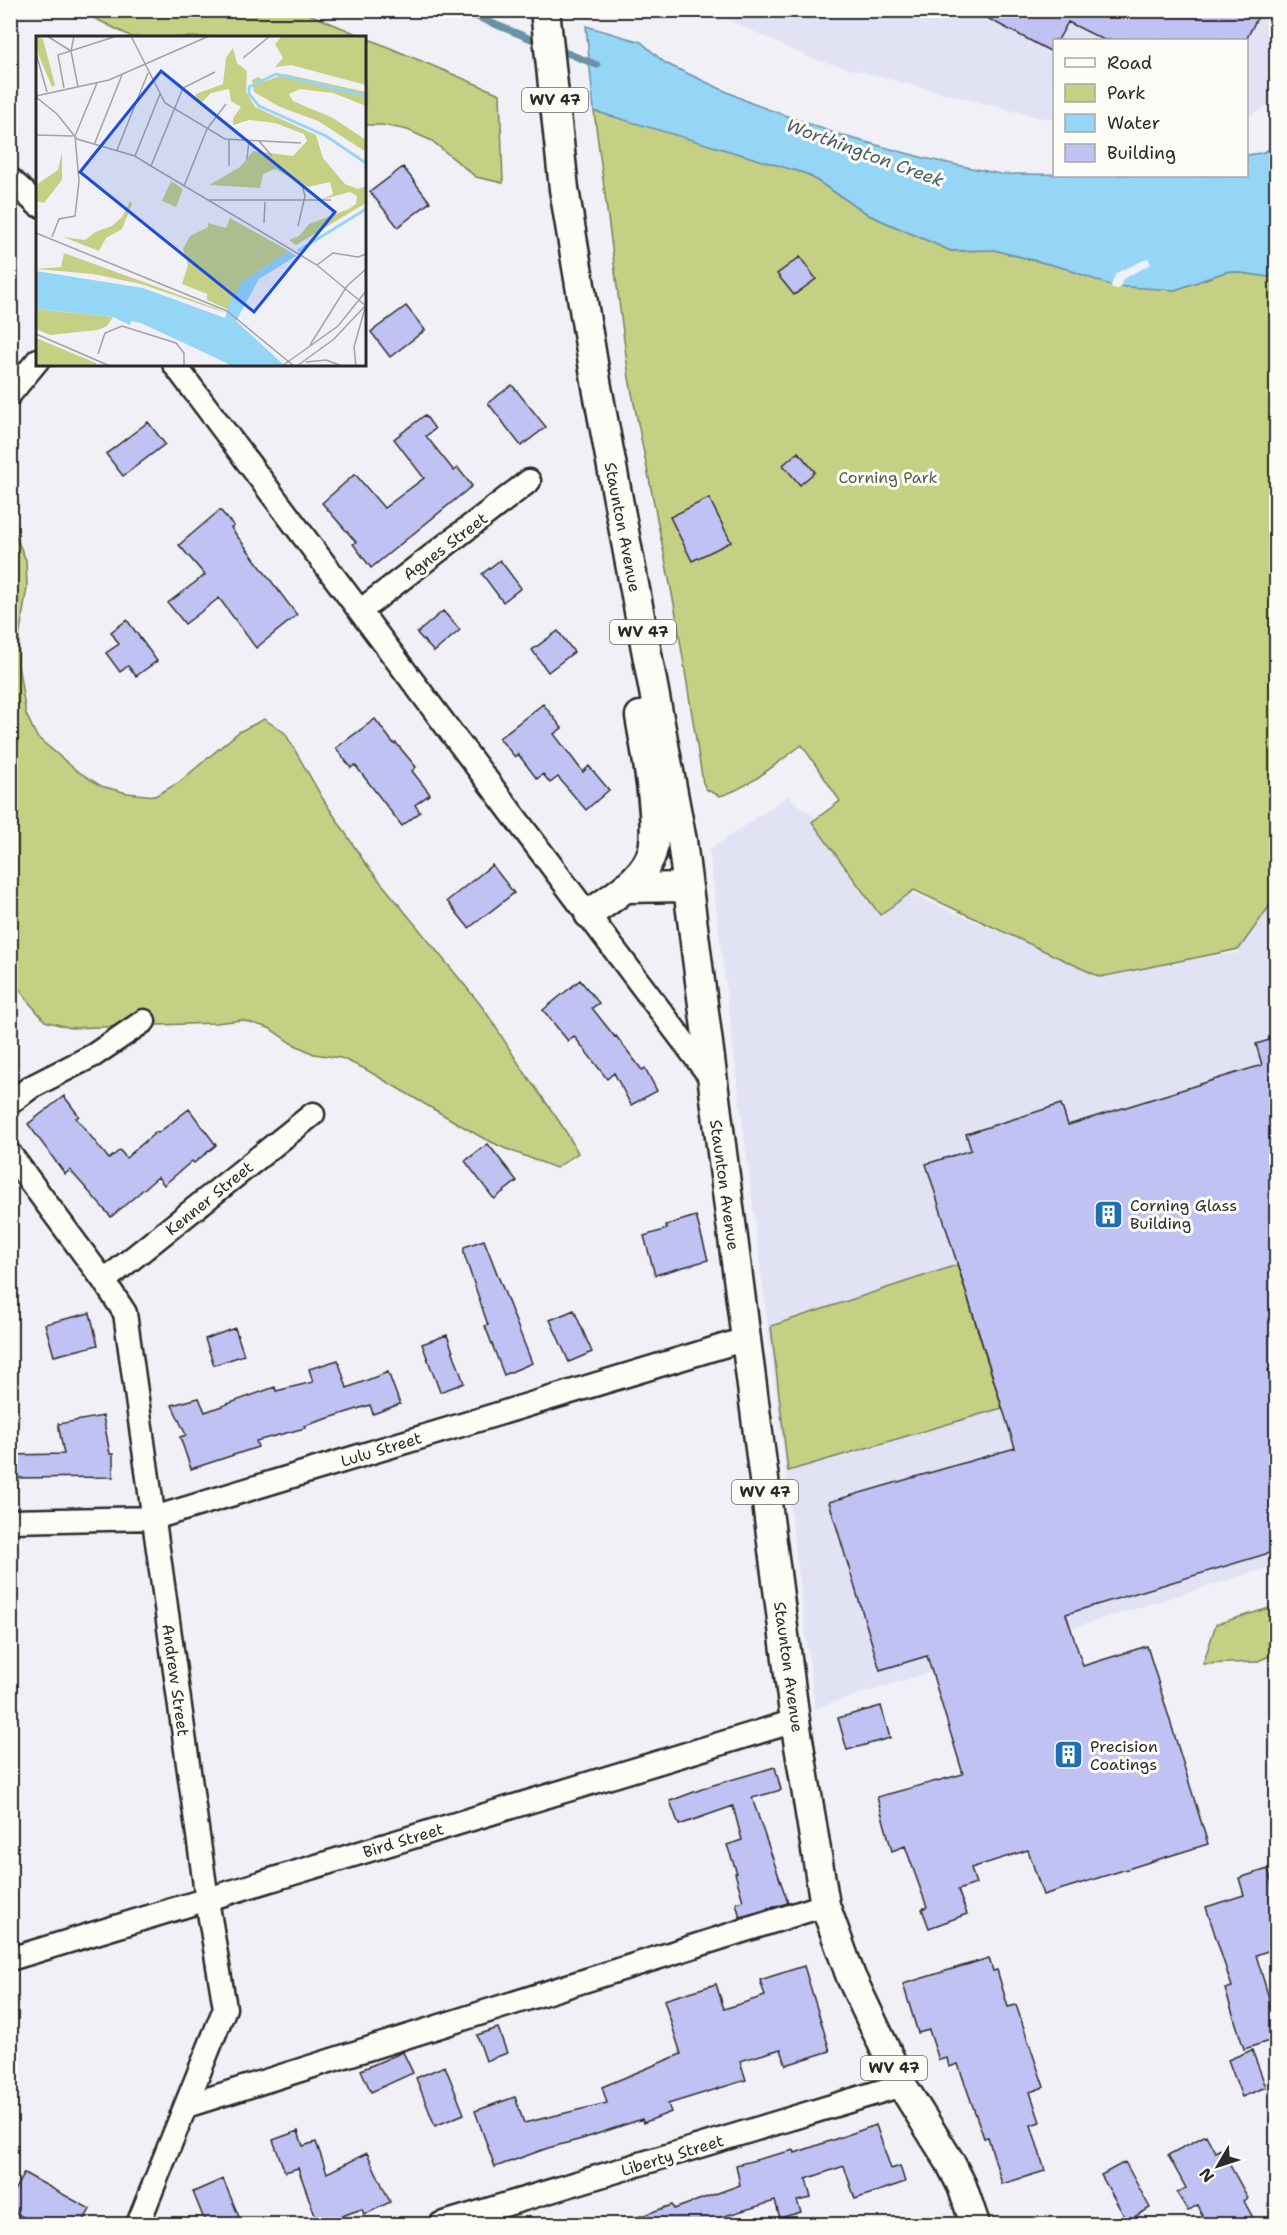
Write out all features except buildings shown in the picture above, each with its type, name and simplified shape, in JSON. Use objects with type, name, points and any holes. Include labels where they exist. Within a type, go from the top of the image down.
[{"type":"main road","name":"Staunton Avenue","points":[[545,10],[564,189],[597,387],[682,841],[795,1720],[825,1905],[851,1977],[902,2085],[950,2162],[962,2186],[975,2224]]},
{"type":"main road","points":[[589,914],[626,888],[650,859],[655,837],[652,801],[632,670],[638,607]]},
{"type":"main road","points":[[626,888],[687,887]]},
{"type":"street","points":[[10,179],[36,203]]},
{"type":"street","points":[[10,394],[36,362]]},
{"type":"street","name":"Staunton Avenue","points":[[176,366],[711,1078]]},
{"type":"street","name":"Agnes Street","points":[[360,611],[529,481]]},
{"type":"street","points":[[10,1103],[31,1087],[94,1055],[144,1021]]},
{"type":"street","name":"Kenner Street","points":[[105,1281],[313,1114]]},
{"type":"street","name":"Andrew Street","points":[[10,1154],[105,1281],[125,1313],[207,1900],[225,2008],[138,2224]]},
{"type":"street","name":"Lulu Street","points":[[10,1521],[154,1518],[746,1340]]},
{"type":"street","name":"Bird Street","points":[[10,1959],[795,1720]]},
{"type":"street","points":[[186,2106],[825,1905]]},
{"type":"street","name":"Liberty Street","points":[[441,2224],[902,2085]]},
{"type":"shaded area","points":[[710,11],[1276,11],[1276,101],[1248,116],[1248,39],[1053,39],[1053,119],[1037,117],[812,59]]},
{"type":"shaded area","points":[[788,796],[908,893],[1099,974],[1237,953],[1276,899],[1276,1565],[815,1708],[709,850]]},
{"type":"green space","points":[[80,11],[302,11],[362,36],[130,36]]},
{"type":"green space","points":[[366,38],[500,94],[503,183],[476,177],[432,141],[408,130],[382,125],[366,125]]},
{"type":"green space","name":"Corning Park","points":[[594,111],[706,142],[807,174],[869,215],[951,251],[994,250],[1064,268],[1111,285],[1175,290],[1228,271],[1269,277],[1276,270],[1276,897],[1239,949],[1100,977],[914,890],[880,915],[812,822],[840,801],[802,745],[742,787],[720,796],[707,790],[703,783],[675,609],[629,378]]},
{"type":"green space","points":[[10,523],[26,560],[27,587],[19,638],[18,664],[26,714],[37,737],[77,771],[101,786],[127,793],[155,796],[178,783],[239,732],[264,719],[285,733],[323,799],[365,863],[480,1004],[558,1119],[578,1153],[556,1168],[504,1148],[481,1137],[365,1069],[341,1058],[314,1054],[291,1043],[269,1028],[242,1020],[71,1028],[45,1021],[27,1000],[11,975]]},
{"type":"green space","points":[[957,1265],[1002,1408],[788,1471],[771,1326]]},
{"type":"green space","points":[[1276,1606],[1276,1653],[1256,1662],[1203,1664],[1216,1624]]},
{"type":"water","points":[[586,26],[641,42],[665,63],[751,103],[840,135],[924,158],[1000,174],[1053,174],[1053,177],[1248,177],[1248,155],[1261,153],[1276,146],[1276,270],[1269,277],[1228,271],[1175,290],[1112,286],[1064,268],[994,250],[951,251],[869,215],[807,174],[594,111]]},
{"type":"pier","points":[[1148,258],[1151,264],[1123,279],[1119,289],[1110,288],[1116,273]]},
{"type":"waterway","name":"Worthington Creek","points":[[460,10],[541,43]]},
{"type":"waterway","name":"Worthington Creek","points":[[557,49],[597,65]]},
{"type":"place","name":"Corning Glass Building","points":[[1109,1214]]},
{"type":"place","name":"Precision Coatings","points":[[1069,1755]]}]
